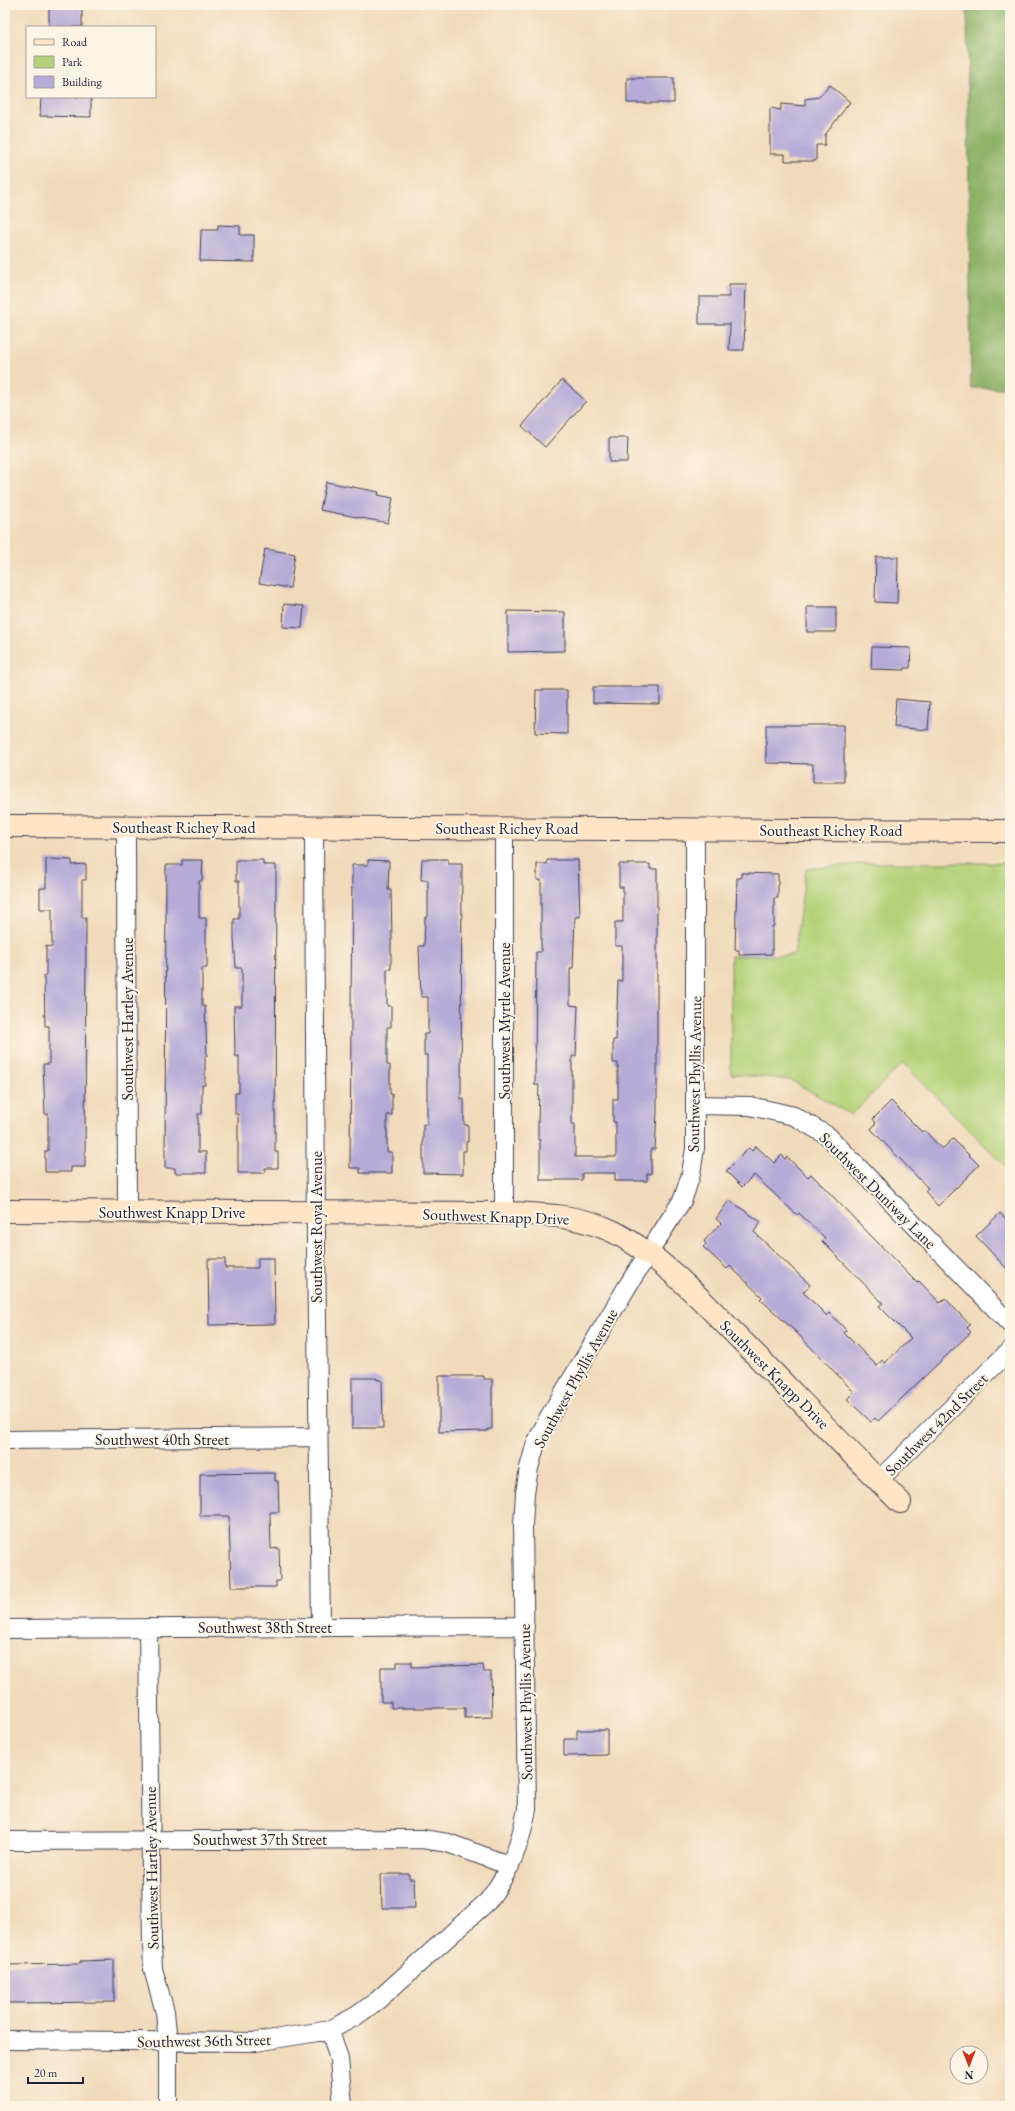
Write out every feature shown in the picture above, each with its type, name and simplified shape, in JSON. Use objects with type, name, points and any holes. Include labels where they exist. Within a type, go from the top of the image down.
[{"type":"street","name":"Southeast Richey Road","points":[[5,826],[1010,831]]},
{"type":"street","name":"Southwest Hartley Avenue","points":[[126,827],[127,1212]]},
{"type":"street","name":"Southwest Royal Avenue","points":[[314,828],[316,1212],[321,1627]]},
{"type":"street","name":"Southwest Myrtle Avenue","points":[[504,828],[504,1213]]},
{"type":"street","name":"Southwest Phyllis Avenue","points":[[443,1941],[488,1901],[510,1866],[522,1835],[527,1809],[523,1525],[525,1492],[536,1443],[549,1417],[626,1289],[649,1255],[685,1193],[691,1174],[695,1148],[695,829]]},
{"type":"street","name":"Southwest Duniway Lane","points":[[695,1105],[750,1106],[794,1116],[828,1136],[1010,1324]]},
{"type":"street","name":"Southwest Knapp Drive","points":[[5,1211],[504,1213],[542,1214],[579,1219],[613,1232],[649,1255],[688,1287],[900,1502]]},
{"type":"street","name":"Southwest 42nd Street","points":[[879,1480],[1010,1350]]},
{"type":"street","name":"Southwest 40th Street","points":[[5,1440],[318,1437]]},
{"type":"street","name":"Southwest 38th Street","points":[[5,1629],[525,1626]]},
{"type":"street","name":"Southwest Hartley Avenue","points":[[148,1628],[153,1969],[165,2012],[168,2042],[168,2106]]},
{"type":"street","name":"Southwest 37th Street","points":[[5,1841],[151,1839],[422,1839],[448,1843],[510,1866]]},
{"type":"street","name":"Southwest 36th Street","points":[[5,2040],[256,2042],[330,2030],[356,2016],[378,2000],[443,1941]]},
{"type":"street","points":[[330,2030],[339,2059],[342,2106]]},
{"type":"green space","points":[[967,5],[1010,5],[1010,388],[971,388]]},
{"type":"green space","points":[[868,863],[1010,863],[1010,1171],[903,1063],[851,1115],[791,1080],[731,1074],[731,956],[794,955],[806,869]]},
{"type":"building","points":[[49,5],[82,5],[82,26],[49,26]]},
{"type":"building","points":[[627,78],[674,78],[674,103],[627,103]]},
{"type":"building","points":[[830,85],[850,102],[825,135],[825,145],[816,145],[816,161],[785,161],[785,154],[770,154],[770,108],[781,110],[781,104],[805,106],[805,99],[819,97]]},
{"type":"building","points":[[41,98],[91,98],[91,117],[40,116]]},
{"type":"building","points":[[218,225],[240,226],[240,235],[254,235],[254,262],[200,261],[201,230],[218,230]]},
{"type":"building","points":[[729,284],[746,284],[744,350],[729,350],[730,324],[699,324],[699,297],[729,297]]},
{"type":"building","points":[[562,380],[586,401],[545,447],[522,426]]},
{"type":"building","points":[[609,438],[628,438],[627,462],[609,462]]},
{"type":"building","points":[[326,482],[379,492],[378,495],[393,498],[388,523],[320,510]]},
{"type":"building","points":[[265,549],[295,554],[290,588],[259,583]]},
{"type":"building","points":[[876,557],[898,557],[897,603],[875,602]]},
{"type":"building","points":[[284,604],[304,606],[302,628],[283,627]]},
{"type":"building","points":[[807,607],[836,607],[836,632],[807,632]]},
{"type":"building","points":[[508,611],[565,612],[565,651],[508,652]]},
{"type":"building","points":[[872,647],[911,648],[910,668],[905,668],[905,670],[871,669]]},
{"type":"building","points":[[593,687],[660,687],[660,704],[593,703]]},
{"type":"building","points":[[536,690],[567,690],[567,734],[535,733]]},
{"type":"building","points":[[896,699],[930,702],[928,730],[894,727]]},
{"type":"building","points":[[766,725],[844,725],[844,782],[813,782],[813,764],[766,763]]},
{"type":"building","points":[[46,859],[72,860],[72,865],[86,864],[86,880],[82,880],[82,918],[86,918],[85,1167],[71,1167],[71,1172],[45,1172],[45,1151],[48,1151],[48,1114],[45,1114],[43,1064],[49,1064],[49,1026],[45,1026],[44,976],[46,976],[46,946],[52,947],[52,909],[40,909],[40,888],[46,888]]},
{"type":"building","points":[[422,859],[448,859],[448,864],[462,864],[461,1099],[464,1099],[464,1125],[468,1125],[468,1142],[466,1142],[466,1151],[463,1151],[463,1174],[423,1173],[423,1124],[427,1125],[427,1055],[424,1055],[424,1034],[428,1034],[428,997],[421,997],[419,946],[424,946],[425,917],[428,917],[428,880],[421,880]]},
{"type":"building","points":[[182,860],[203,860],[202,881],[199,881],[199,918],[206,918],[207,968],[202,968],[202,1006],[205,1006],[207,1056],[205,1056],[205,1085],[202,1085],[202,1114],[198,1114],[198,1152],[206,1152],[206,1173],[175,1173],[175,1168],[165,1168],[166,865],[182,865]]},
{"type":"building","points":[[236,860],[263,860],[263,865],[276,865],[275,1152],[278,1152],[278,1168],[265,1168],[265,1173],[238,1173],[238,1114],[235,1114],[235,1093],[239,1093],[239,1056],[235,1056],[234,1006],[242,1006],[242,968],[236,968],[234,939],[234,919],[239,919],[239,881],[236,881]]},
{"type":"building","points":[[368,860],[389,861],[388,890],[391,890],[392,940],[391,969],[387,969],[387,1006],[391,1006],[391,1027],[387,1027],[387,1065],[390,1065],[392,1115],[387,1115],[387,1152],[392,1152],[392,1173],[360,1173],[360,1168],[350,1168],[352,865],[368,865]]},
{"type":"building","points":[[547,860],[578,860],[580,917],[575,917],[573,968],[570,968],[570,1005],[578,1006],[576,1056],[572,1056],[572,1124],[575,1124],[575,1157],[616,1157],[616,1122],[613,1122],[613,1099],[618,1099],[618,1063],[613,1063],[613,1040],[616,1040],[618,981],[622,981],[622,946],[615,946],[615,922],[623,922],[623,887],[619,887],[619,864],[650,864],[650,869],[657,869],[657,1112],[655,1149],[651,1149],[651,1174],[647,1174],[647,1181],[615,1181],[615,1173],[582,1173],[582,1180],[540,1180],[540,1140],[538,1140],[539,1085],[535,1085],[536,952],[541,952],[541,880],[537,880],[537,864],[547,864]]},
{"type":"building","points":[[741,873],[778,874],[778,898],[774,898],[772,954],[739,955],[739,950],[735,950],[737,878],[741,878]]},
{"type":"building","points":[[891,1101],[922,1132],[924,1130],[942,1149],[953,1139],[979,1165],[938,1206],[925,1191],[928,1188],[871,1129],[876,1123],[873,1119]]},
{"type":"building","points":[[756,1146],[774,1163],[782,1155],[785,1159],[787,1157],[808,1177],[811,1174],[917,1283],[919,1281],[940,1303],[945,1298],[970,1325],[967,1328],[971,1332],[878,1421],[875,1418],[871,1422],[847,1399],[854,1392],[795,1331],[760,1299],[762,1297],[730,1266],[727,1269],[703,1247],[706,1244],[704,1241],[721,1223],[716,1219],[729,1200],[761,1222],[754,1232],[810,1285],[803,1292],[827,1316],[830,1313],[846,1330],[844,1333],[877,1366],[882,1360],[885,1363],[911,1338],[879,1306],[883,1303],[822,1241],[825,1238],[799,1213],[797,1215],[754,1175],[742,1187],[726,1171],[749,1148],[752,1151]]},
{"type":"building","points":[[1000,1213],[1010,1223],[1010,1272],[976,1236]]},
{"type":"building","points":[[258,1258],[274,1258],[275,1324],[209,1325],[208,1259],[225,1259],[225,1268],[258,1268]]},
{"type":"building","points":[[439,1376],[484,1376],[484,1379],[492,1379],[492,1429],[488,1429],[488,1431],[439,1432]]},
{"type":"building","points":[[352,1378],[377,1378],[377,1380],[382,1380],[383,1428],[352,1428]]},
{"type":"building","points":[[275,1473],[275,1481],[278,1481],[279,1512],[270,1512],[271,1549],[279,1548],[280,1581],[276,1581],[276,1587],[231,1587],[229,1516],[200,1516],[200,1474]]},
{"type":"building","points":[[397,1662],[412,1662],[412,1667],[483,1665],[484,1672],[491,1672],[492,1717],[465,1718],[465,1708],[391,1708],[391,1702],[381,1702],[381,1667],[397,1667]]},
{"type":"building","points":[[577,1730],[607,1730],[607,1755],[564,1756],[564,1739],[577,1739]]},
{"type":"building","points":[[381,1874],[409,1874],[409,1879],[414,1879],[415,1908],[382,1908]]},
{"type":"building","points":[[114,1960],[114,2002],[6,2003],[5,1965],[80,1964],[80,1961]]}]
